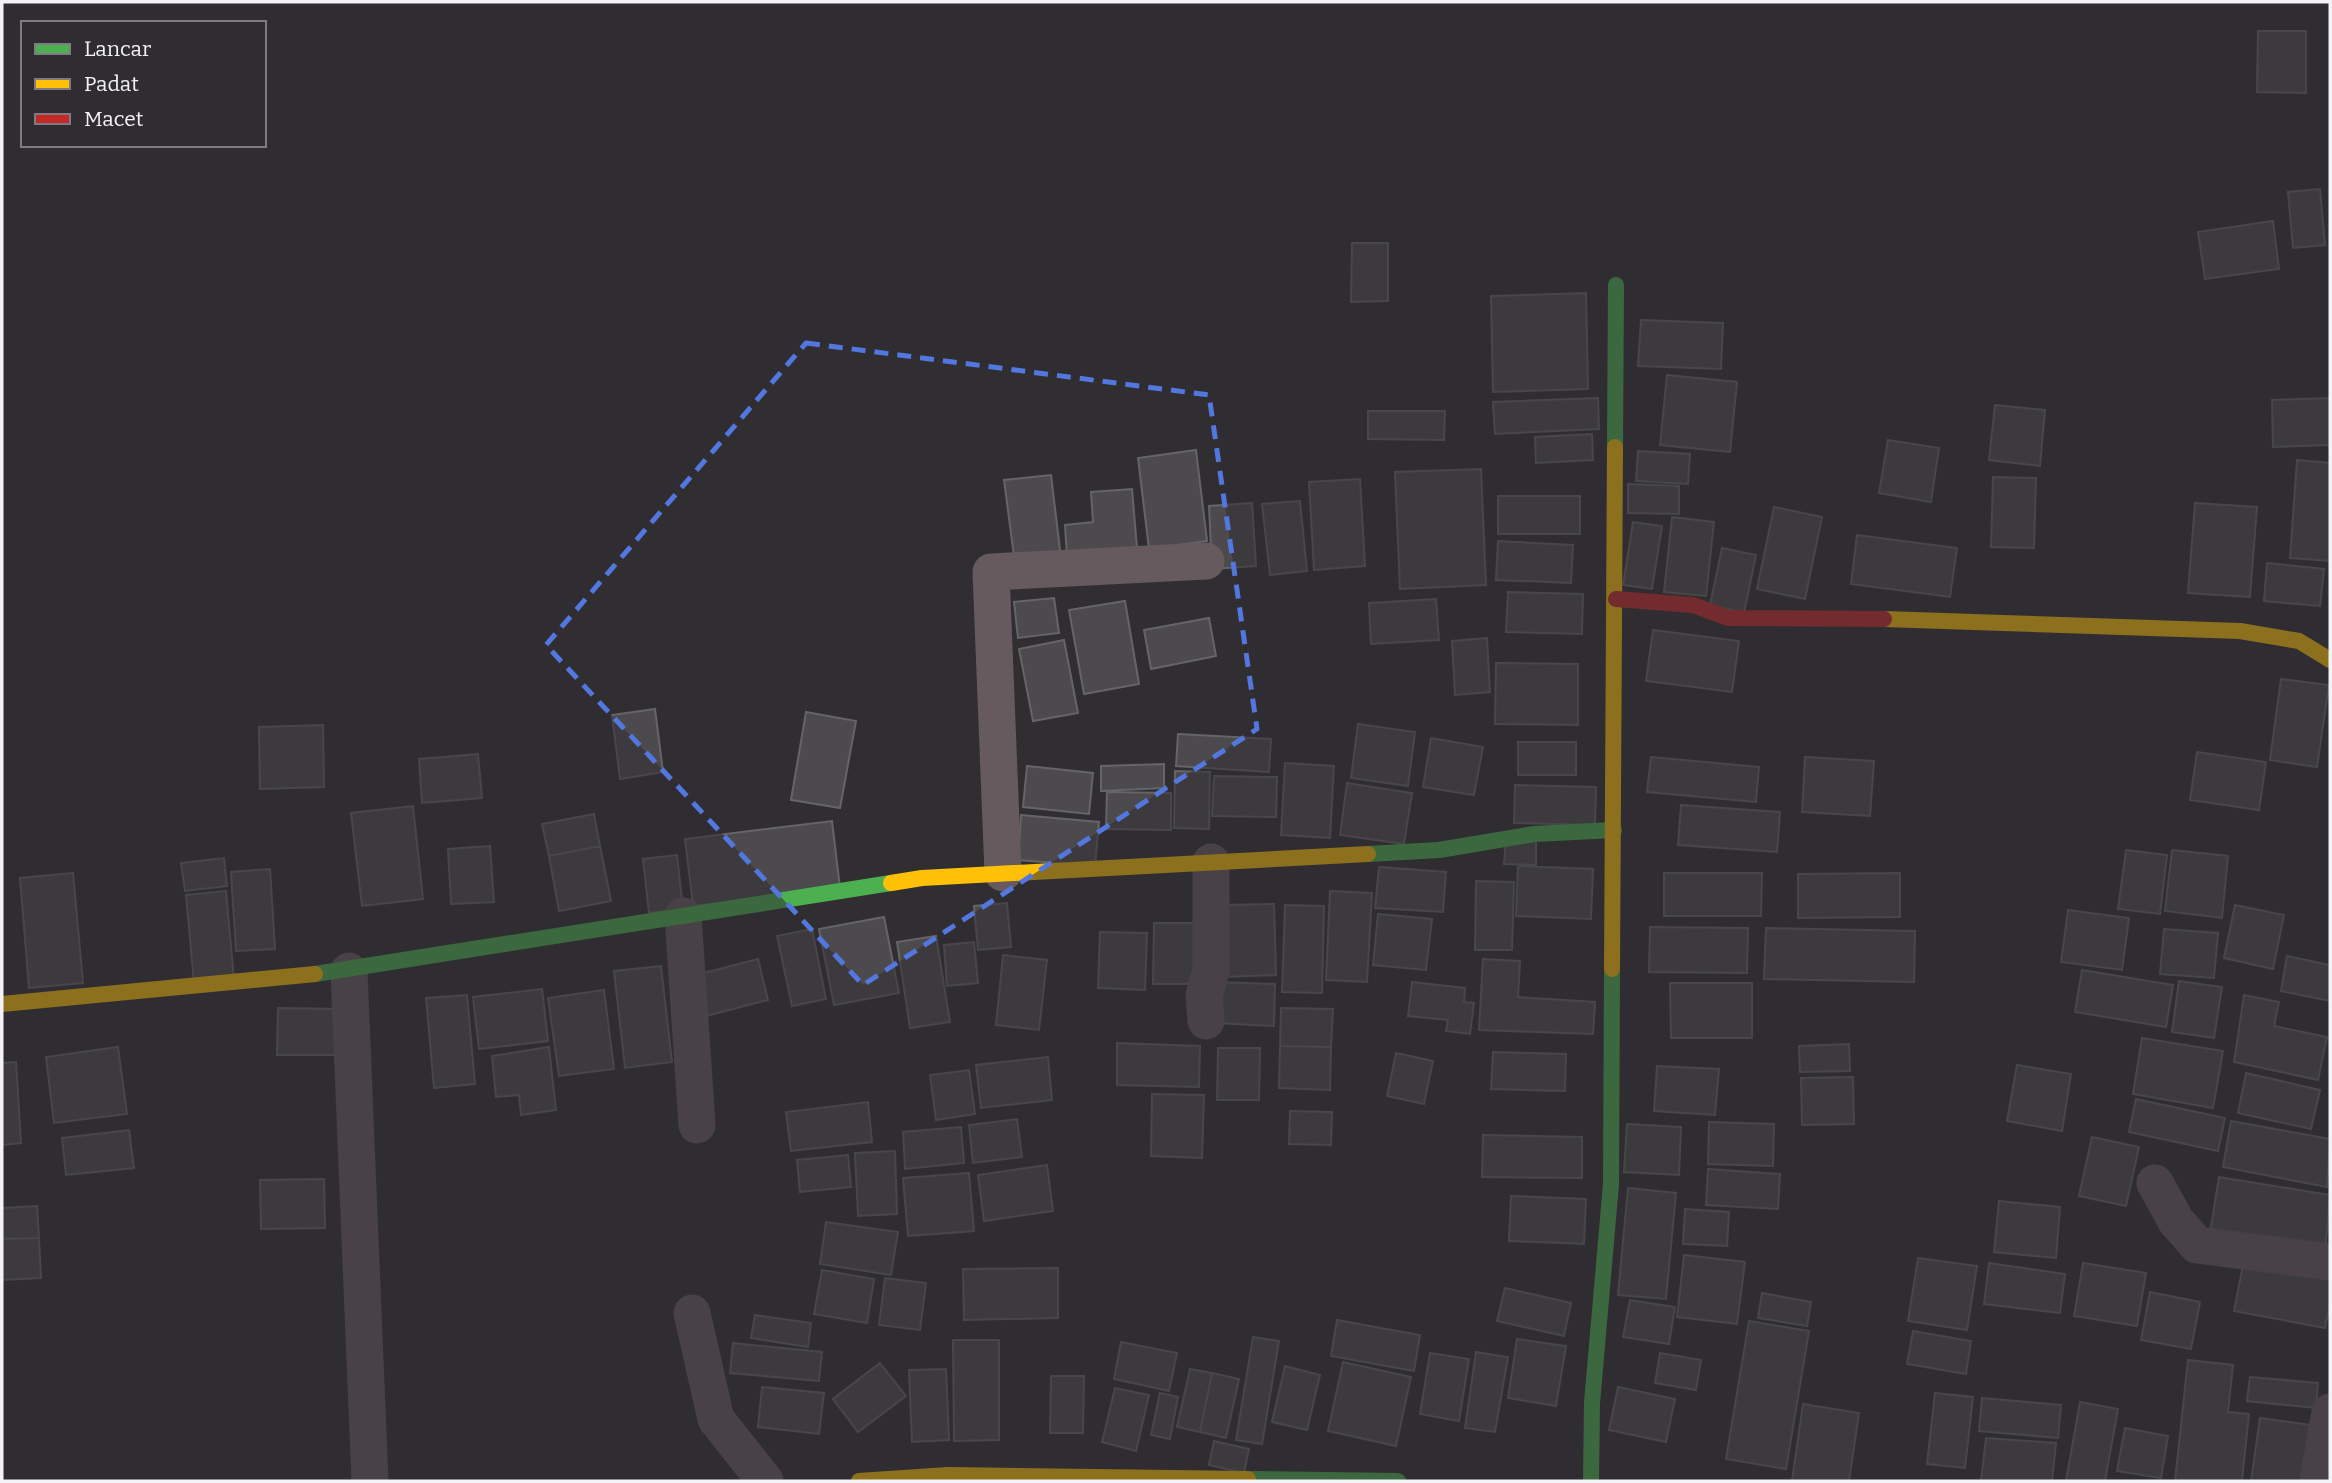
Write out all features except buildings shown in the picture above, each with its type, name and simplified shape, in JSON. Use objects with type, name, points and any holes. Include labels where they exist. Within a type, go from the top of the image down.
[{"type":"street","points":[[1591,1481],[1592,1404],[1611,1184],[1616,285]]},
{"type":"street","points":[[1003,873],[991,572],[1206,561]]},
{"type":"street","points":[[1616,599],[1693,604],[1728,618],[1893,619],[2239,631],[2299,641],[2330,660]]},
{"type":"street","points":[[2,1004],[349,971],[922,878],[1439,850],[1534,834],[1614,830]]},
{"type":"street","points":[[1206,1021],[1204,995],[1211,970],[1211,862]]},
{"type":"street","points":[[683,916],[698,1125]]},
{"type":"street","points":[[349,971],[370,1481]]},
{"type":"street","points":[[2155,1183],[2176,1221],[2197,1245],[2330,1262]]},
{"type":"street","points":[[692,1313],[716,1419],[765,1481]]},
{"type":"street","points":[[2318,1481],[2330,1412]]},
{"type":"street","points":[[859,1481],[948,1475],[1398,1481]]},
{"type":"highlighted area","points":[[806,343],[1209,395],[1257,729],[863,985],[546,645]]},
{"type":"traffic: fast","points":[[1615,447],[1616,285]]},
{"type":"traffic: fast","points":[[1368,854],[1439,850],[1534,834],[1614,830]]},
{"type":"traffic: fast","points":[[315,974],[891,883]]},
{"type":"traffic: fast","points":[[1591,1481],[1592,1403],[1611,1184],[1612,969]]},
{"type":"traffic: fast","points":[[1248,1479],[1398,1481]]},
{"type":"traffic: slow","points":[[1612,969],[1615,447]]},
{"type":"traffic: slow","points":[[1884,619],[2240,631],[2299,641],[2330,660]]},
{"type":"traffic: slow","points":[[891,883],[922,878],[1368,854]]},
{"type":"traffic: slow","points":[[2,1004],[315,974]]},
{"type":"traffic: slow","points":[[859,1481],[948,1475],[1248,1479]]},
{"type":"traffic: jam","points":[[1616,599],[1693,605],[1728,618],[1884,619]]}]
